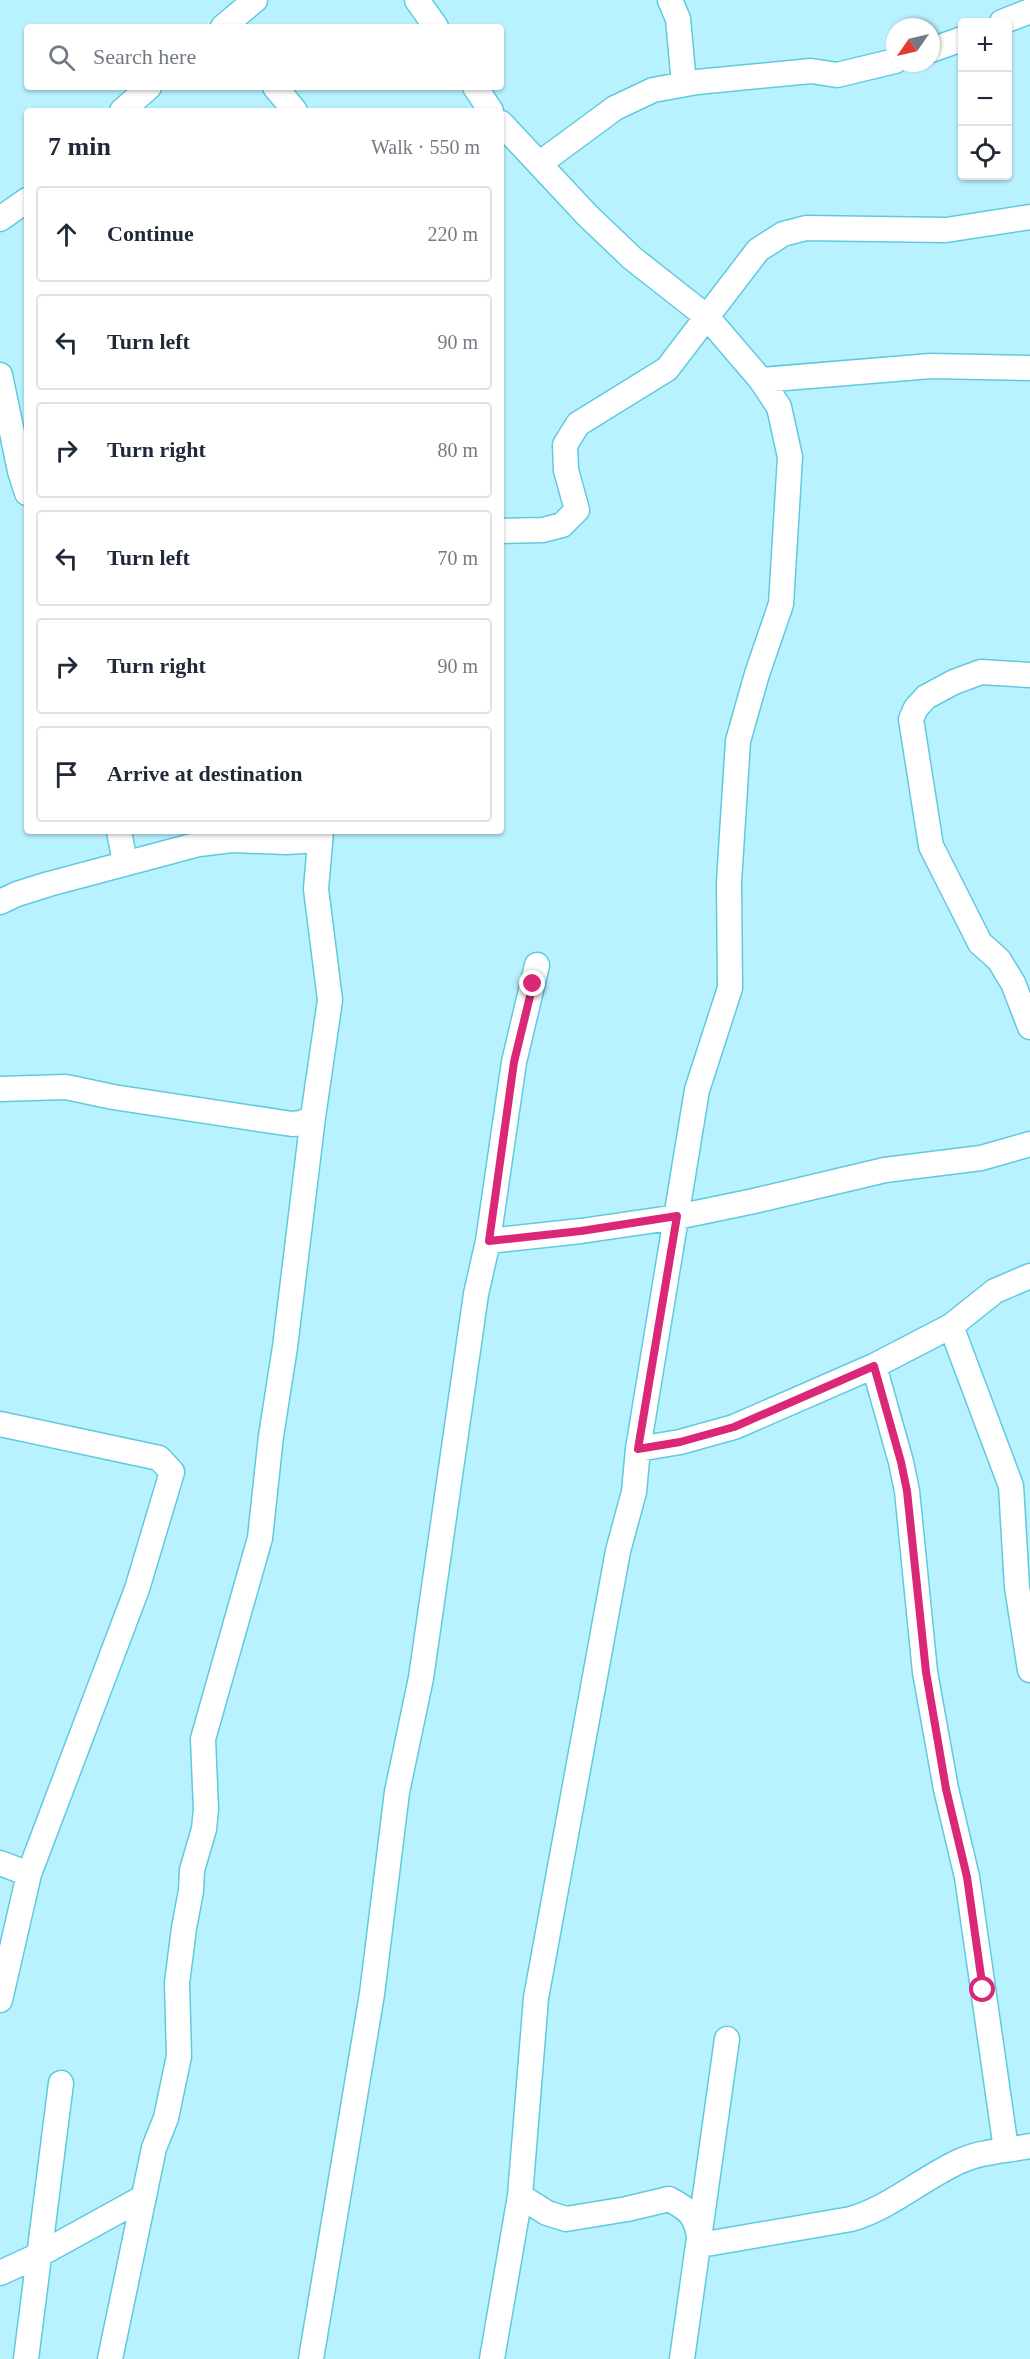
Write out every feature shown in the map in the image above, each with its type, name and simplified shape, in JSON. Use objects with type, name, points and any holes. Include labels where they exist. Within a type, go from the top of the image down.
[{"type":"street","points":[[227,24],[255,0]]},
{"type":"street","points":[[670,0],[678,20],[684,84]]},
{"type":"street","points":[[424,2],[435,24]]},
{"type":"street","points":[[1012,18],[1030,11]]},
{"type":"street","points":[[940,47],[958,41]]},
{"type":"street","points":[[539,164],[615,108],[653,90],[684,84],[811,71],[837,75],[886,63]]},
{"type":"street","points":[[125,108],[146,90]]},
{"type":"street","points":[[278,90],[292,108]]},
{"type":"street","points":[[477,90],[489,108]]},
{"type":"street","points":[[492,2359],[520,2196],[536,1998],[618,1551],[634,1492],[638,1449],[697,1090],[730,988],[729,882],[738,741],[757,674],[781,604],[790,457],[779,407],[761,380],[707,317],[632,258],[504,126]]},
{"type":"street","points":[[0,219],[24,202]]},
{"type":"street","points":[[504,531],[543,530],[562,525],[577,510],[566,470],[565,445],[578,424],[667,369],[758,250],[783,234],[806,228],[946,230],[1030,217]]},
{"type":"street","points":[[761,380],[931,366],[1030,368]]},
{"type":"street","points":[[0,375],[24,484]]},
{"type":"street","points":[[1030,675],[981,672],[954,682],[926,697],[910,719],[931,846],[980,944],[999,960],[1013,982],[1030,1027]]},
{"type":"street","points":[[120,834],[125,863]]},
{"type":"street","points":[[0,902],[49,884],[199,844],[232,840],[286,842],[321,836],[316,889],[330,1000],[285,1347],[271,1436],[260,1538],[203,1739],[206,1809],[204,1829],[192,1870],[177,1983],[179,2056],[166,2118],[154,2148],[110,2359]]},
{"type":"street","points":[[311,2359],[372,1994],[397,1792],[421,1678],[476,1294],[489,1241],[514,1062],[537,965]]},
{"type":"street","points":[[0,1089],[66,1087],[113,1097],[292,1124],[313,1118]]},
{"type":"street","points":[[489,1241],[581,1231],[677,1216],[754,1201],[885,1170],[981,1158],[1030,1144]]},
{"type":"street","points":[[638,1449],[680,1442],[734,1427],[874,1366],[951,1326],[994,1291],[1030,1276]]},
{"type":"street","points":[[951,1326],[1011,1486],[1017,1587],[1030,1670]]},
{"type":"street","points":[[700,2246],[862,2216],[874,2212],[959,2161],[988,2151],[1018,2147],[967,1877],[946,1789],[926,1672],[907,1491],[874,1366]]},
{"type":"street","points":[[0,1424],[159,1458],[172,1472],[137,1589],[29,1874],[0,2001]]},
{"type":"street","points":[[0,1863],[29,1874]]},
{"type":"street","points":[[682,2359],[728,2039]]},
{"type":"street","points":[[26,2359],[61,2083]]},
{"type":"street","points":[[520,2196],[547,2213],[566,2219],[627,2209],[669,2199],[687,2208],[697,2225],[700,2246]]},
{"type":"street","points":[[0,2273],[38,2256],[144,2198]]},
{"type":"route","points":[[533,984],[514,1062],[489,1241],[581,1231],[677,1216],[638,1449],[680,1442],[734,1427],[874,1366],[907,1491],[926,1672],[946,1789],[967,1877],[983,1990]]}]
